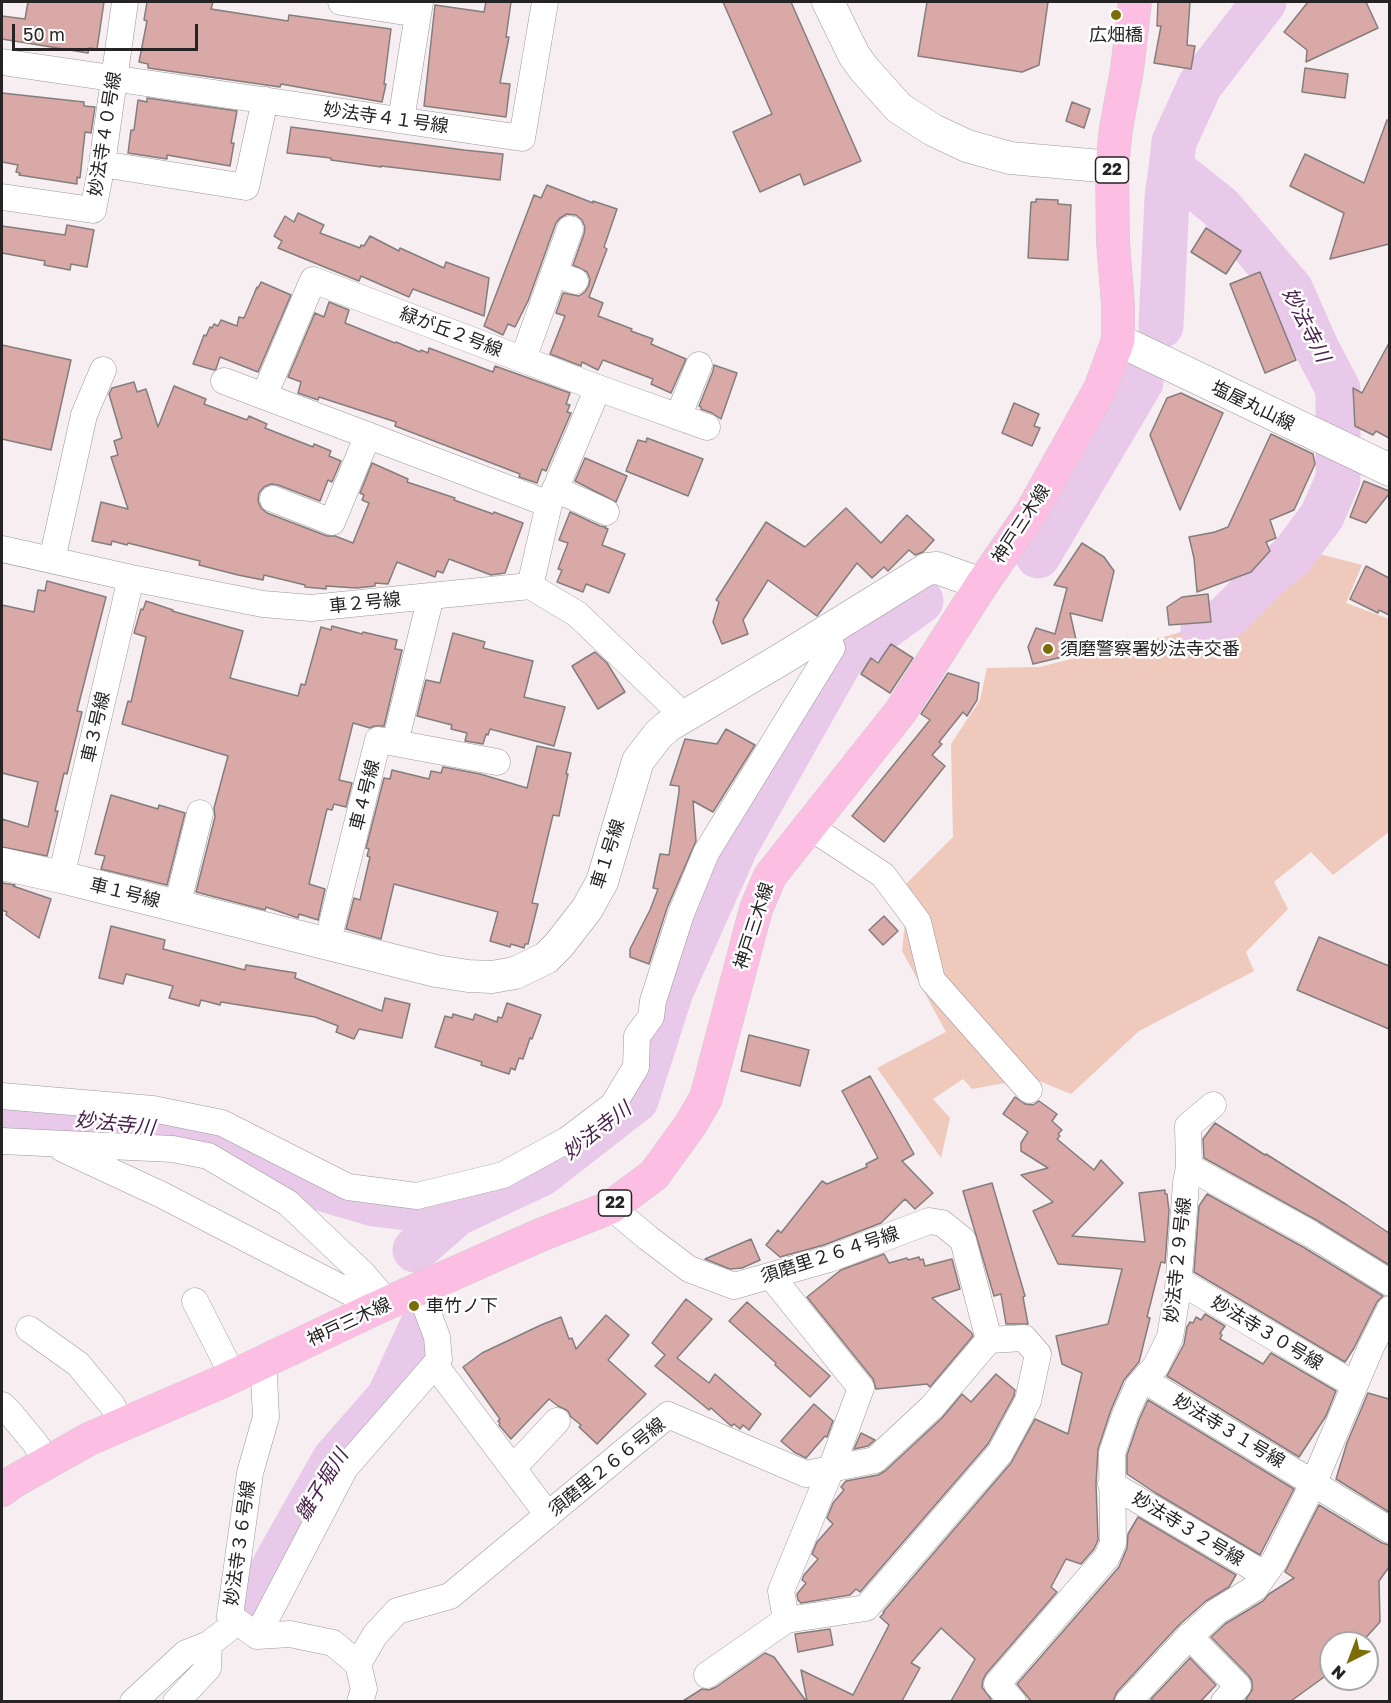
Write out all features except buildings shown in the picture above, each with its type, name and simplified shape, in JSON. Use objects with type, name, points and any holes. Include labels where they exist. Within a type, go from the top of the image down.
[{"type":"main road","name":"神戸三木線","points":[[2,1490],[89,1439],[538,1236],[611,1207],[654,1175],[691,1124],[706,1098],[756,909],[770,876],[901,711],[982,584],[1031,513],[1100,389],[1118,340],[1112,166],[1135,2]]},
{"type":"street","name":"妙法寺４０号線","points":[[2,197],[93,210],[102,164],[125,2]]},
{"type":"street","points":[[340,2],[419,8],[401,120]]},
{"type":"street","name":"妙法寺４１号線","points":[[2,62],[522,138],[545,2]]},
{"type":"street","points":[[828,2],[854,55],[864,69],[899,108],[933,130],[967,146],[1010,158],[1112,166]]},
{"type":"street","points":[[102,164],[246,187],[265,100]]},
{"type":"street","points":[[523,359],[565,277],[570,229]]},
{"type":"street","name":"緑が丘２号線","points":[[264,396],[313,280],[707,427]]},
{"type":"street","name":"塩屋丸山線","points":[[1118,340],[1380,465]]},
{"type":"street","points":[[678,417],[699,365]]},
{"type":"street","points":[[52,560],[84,415],[104,370]]},
{"type":"street","points":[[224,381],[368,435],[552,497],[606,512]]},
{"type":"street","points":[[598,388],[552,497],[530,586],[577,614],[685,717]]},
{"type":"street","points":[[273,499],[332,522],[368,435]]},
{"type":"street","name":"車２号線","points":[[2,549],[263,604],[311,608],[530,586]]},
{"type":"street","name":"車１号線","points":[[2,864],[436,971],[468,976],[515,973],[546,958],[587,909],[602,882],[638,760],[658,735],[669,726],[927,569],[937,568],[982,584]]},
{"type":"street","name":"車３号線","points":[[61,877],[131,578]]},
{"type":"street","name":"車４号線","points":[[327,944],[378,740],[395,743],[431,596]]},
{"type":"street","points":[[2,1096],[153,1109],[222,1123],[348,1187],[417,1196],[503,1175],[567,1140],[613,1105],[636,1066],[637,1035],[651,1017],[653,1001],[681,914],[706,853],[832,648],[825,632]]},
{"type":"street","points":[[395,743],[498,762]]},
{"type":"street","points":[[177,906],[200,813]]},
{"type":"street","points":[[810,827],[883,875],[918,922],[932,980],[1029,1090]]},
{"type":"street","points":[[1189,1167],[1188,1126],[1214,1105]]},
{"type":"street","points":[[2,1141],[173,1149],[208,1156],[288,1203],[363,1274],[381,1306]]},
{"type":"street","points":[[51,1144],[162,1195],[358,1297],[381,1306]]},
{"type":"street","name":"妙法寺２９号線","points":[[1013,1701],[997,1683],[1107,1557],[1113,1544],[1112,1453],[1138,1386],[1156,1366],[1170,1337],[1179,1281],[1189,1167],[1311,1234],[1389,1283]]},
{"type":"street","name":"須磨里２６４号線","points":[[611,1207],[689,1269],[734,1286],[829,1259],[929,1221],[942,1223],[963,1240],[989,1340]]},
{"type":"street","points":[[771,1276],[861,1388],[781,1591],[786,1620]]},
{"type":"street","name":"妙法寺３０号線","points":[[1179,1281],[1355,1385]]},
{"type":"street","points":[[258,1636],[345,1468],[439,1360],[437,1336],[419,1289]]},
{"type":"street","points":[[195,1301],[245,1370]]},
{"type":"street","points":[[1128,1701],[1189,1636],[1216,1612],[1255,1588],[1275,1560],[1314,1482],[1389,1309]]},
{"type":"street","points":[[29,1329],[78,1364],[112,1405],[122,1425]]},
{"type":"street","points":[[708,1674],[786,1620],[866,1608],[1000,1454],[1028,1401],[1038,1354],[1024,1338],[989,1340]]},
{"type":"street","name":"須磨里２６６号線","points":[[358,1664],[375,1635],[397,1611],[450,1596],[668,1415],[806,1474],[875,1460],[932,1407],[989,1340]]},
{"type":"street","points":[[435,1365],[548,1515]]},
{"type":"street","name":"妙法寺３６号線","points":[[245,1370],[264,1376],[266,1417],[250,1473],[230,1616],[258,1636]]},
{"type":"street","name":"妙法寺３１号線","points":[[1144,1380],[1389,1530]]},
{"type":"street","points":[[2,1406],[35,1443],[47,1462]]},
{"type":"street","points":[[513,1468],[557,1421]]},
{"type":"street","name":"妙法寺３２号線","points":[[1111,1484],[1264,1574]]},
{"type":"street","points":[[133,1701],[186,1653],[209,1644],[237,1622]]},
{"type":"street","points":[[258,1636],[290,1634],[333,1643],[358,1664],[364,1689],[360,1701]]},
{"type":"street","points":[[1189,1636],[1238,1686],[1224,1701]]},
{"type":"street","points":[[176,1701],[208,1668],[209,1644]]},
{"type":"shaded area","points":[[1284,545],[1362,565],[1346,603],[1389,619],[1389,832],[1333,875],[1311,852],[1274,882],[1288,909],[1246,952],[1254,971],[1139,1031],[1071,1094],[1032,1078],[972,1089],[963,1079],[933,1099],[950,1118],[941,1158],[877,1068],[946,1032],[902,951],[905,922],[890,900],[953,837],[951,744],[980,700],[987,668],[1039,667],[1171,635],[1215,621]]},
{"type":"waterway","name":"妙法寺川","points":[[1203,630],[1227,617],[1265,578],[1292,556],[1322,516],[1338,479],[1338,389],[1291,290],[1220,207],[1171,168],[1174,142],[1200,85],[1264,2]]},
{"type":"waterway","points":[[1161,326],[1167,198],[1171,168]]},
{"type":"waterway","points":[[1038,556],[1141,382]]},
{"type":"waterway","name":"妙法寺川","points":[[2,1113],[144,1124],[213,1133],[319,1188],[374,1204],[456,1214],[541,1174],[636,1100],[671,991],[736,846],[842,658],[921,601]]},
{"type":"waterway","name":"雛子堀川","points":[[415,1250],[456,1214]]},
{"type":"waterway","name":"雛子堀川","points":[[246,1616],[334,1460],[389,1397],[421,1328]]},
{"type":"place","name":"広畑橋","points":[[1116,15]]},
{"type":"place","name":"須磨警察署妙法寺交番","points":[[1048,649]]},
{"type":"place","name":"車竹ノ下","points":[[414,1306]]}]
